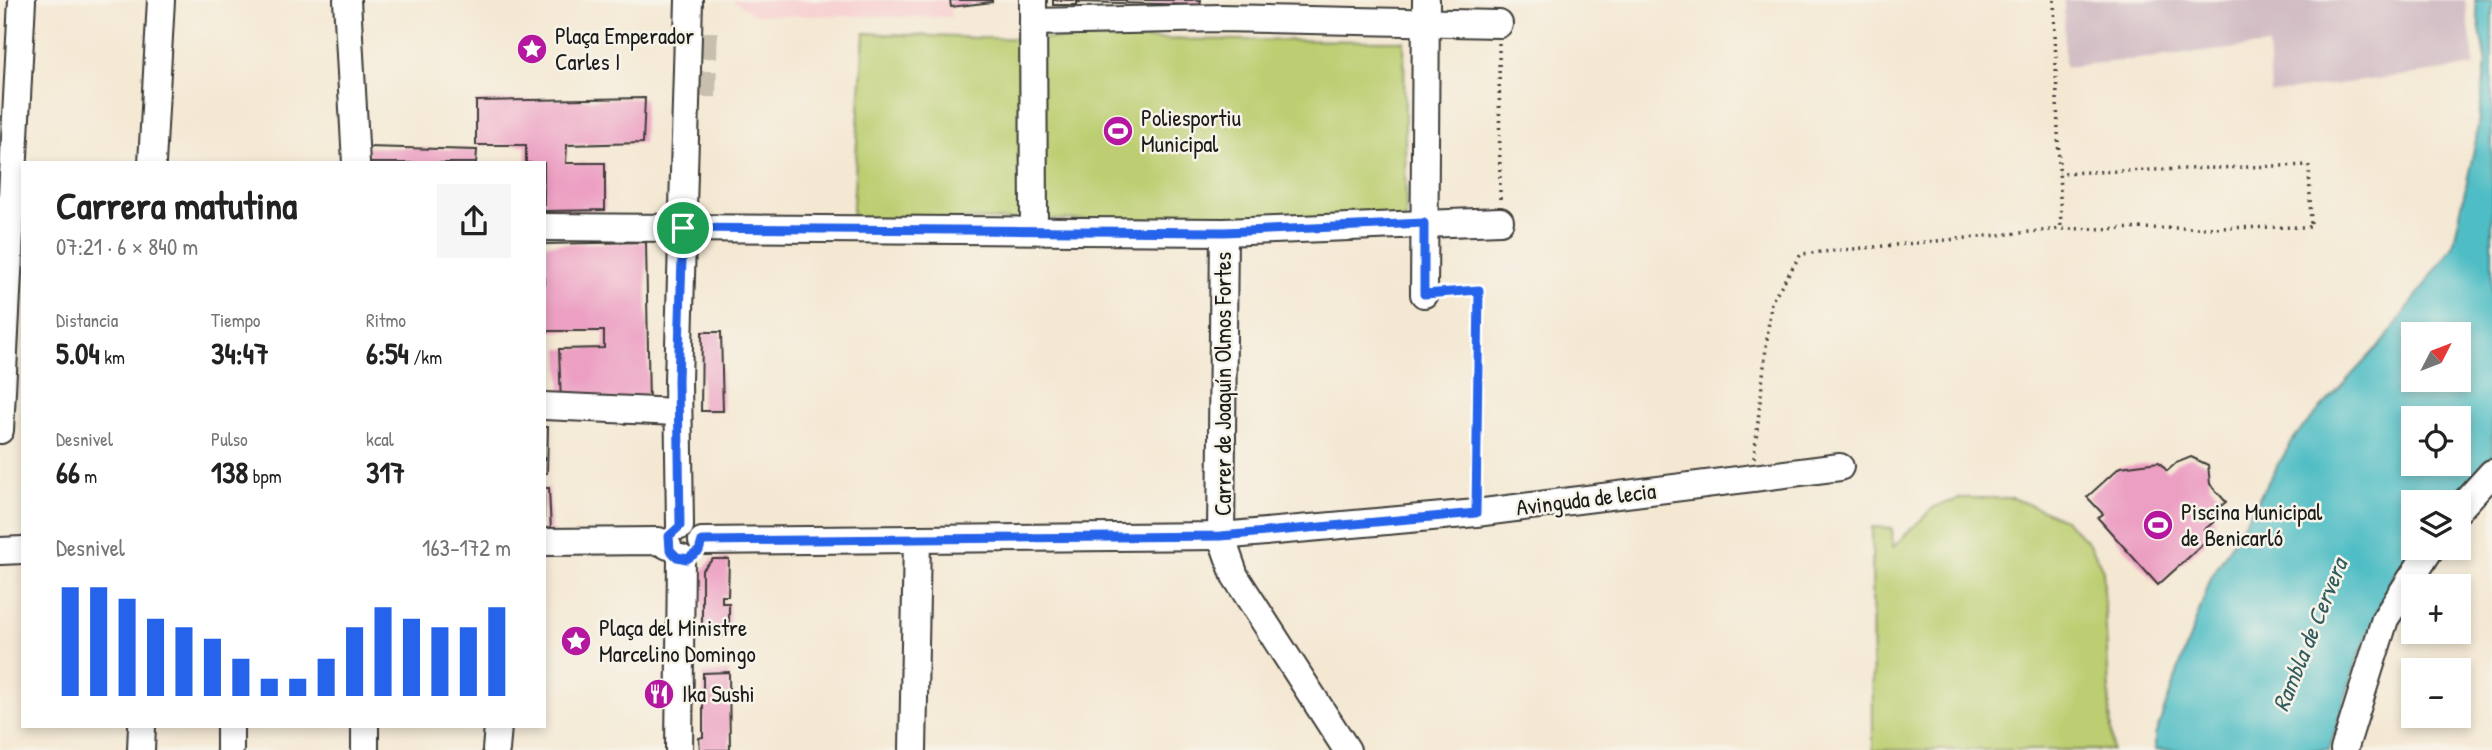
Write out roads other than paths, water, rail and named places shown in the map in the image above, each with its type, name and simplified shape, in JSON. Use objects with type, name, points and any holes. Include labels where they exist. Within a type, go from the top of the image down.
[{"type":"street","points":[[0,430],[22,0]]},
{"type":"street","points":[[152,161],[161,0]]},
{"type":"street","points":[[347,0],[356,161]]},
{"type":"street","points":[[679,750],[683,543],[677,412],[684,175],[700,6]]},
{"type":"street","points":[[1424,294],[1426,10]]},
{"type":"street","points":[[1034,230],[1033,11],[1426,10],[1499,24]]},
{"type":"street","points":[[684,175],[701,142],[703,97]]},
{"type":"street","points":[[546,227],[1224,232],[1500,221]]},
{"type":"street","name":"Carrer de Joaquín Olmos Fortes","points":[[1224,232],[1221,536],[1235,576],[1347,750]]},
{"type":"street","points":[[546,406],[677,412]]},
{"type":"street","name":"Avinguda de lecia","points":[[546,542],[683,543],[1221,536],[1476,513],[1840,467]]},
{"type":"street","points":[[2471,496],[2492,473]]},
{"type":"street","points":[[913,750],[918,540]]},
{"type":"street","points":[[0,551],[21,550]]},
{"type":"street","points":[[2344,750],[2385,619],[2423,560]]},
{"type":"street","points":[[141,750],[142,728]]},
{"type":"street","points":[[229,750],[230,728]]},
{"type":"street","points":[[365,728],[365,750]]},
{"type":"street","points":[[496,750],[498,728]]},
{"type":"water","name":"Rambla de Cervera","points":[[2475,0],[2492,0],[2492,454],[2460,490],[2401,490],[2401,560],[2405,560],[2392,577],[2357,661],[2329,750],[2155,750],[2155,736],[2211,578],[2296,435],[2386,338],[2453,246],[2476,140],[2486,64]]},
{"type":"tunnel","points":[[703,97],[705,19]]},
{"type":"place","name":"Plaça Emperador Carles I","points":[[532,49]]},
{"type":"place","name":"Poliesportiu Municipal","points":[[1118,131]]},
{"type":"place","name":"Piscina Municipal de Benicarló","points":[[2158,525]]},
{"type":"place","name":"Plaça del Ministre Marcelino Domingo","points":[[576,641]]},
{"type":"place","name":"Ika Sushi","points":[[659,694]]}]
